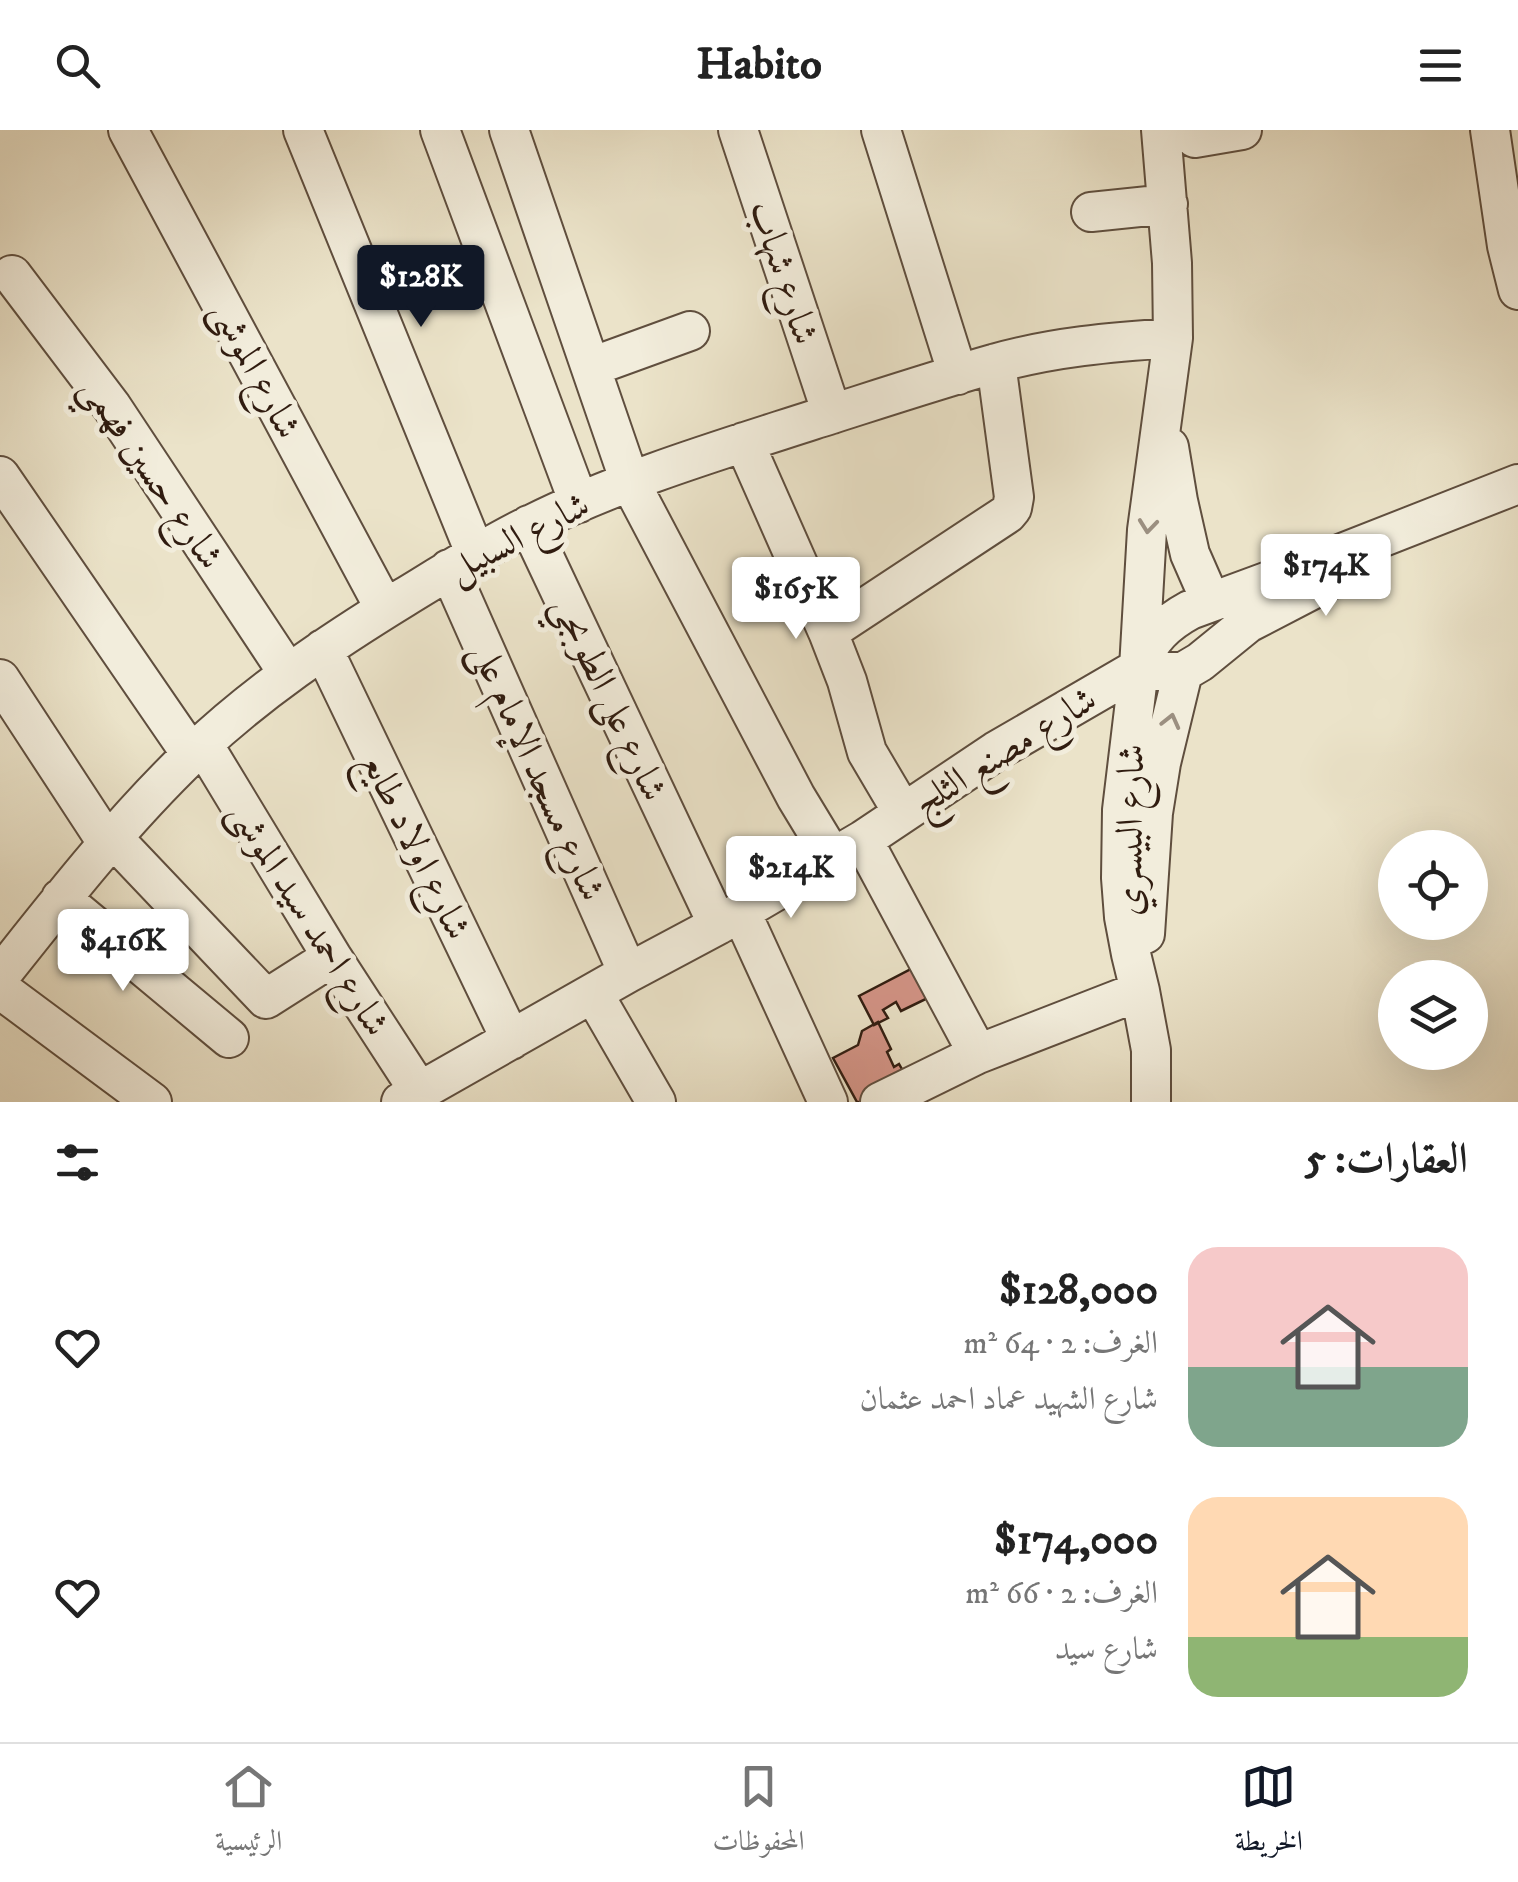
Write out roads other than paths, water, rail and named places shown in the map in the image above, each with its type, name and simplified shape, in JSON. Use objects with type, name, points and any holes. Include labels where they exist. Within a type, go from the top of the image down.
[{"type":"street","name":"شارع الموشى","points":[[128,130],[386,609]]},
{"type":"street","name":"شارع مسجد الإمام على","points":[[304,130],[462,562],[628,973]]},
{"type":"street","points":[[440,130],[579,503]]},
{"type":"street","points":[[508,130],[630,482],[796,798],[848,849],[978,1054]]},
{"type":"street","name":"شارع شهاب","points":[[738,130],[832,414]]},
{"type":"street","points":[[880,130],[958,374]]},
{"type":"street","points":[[1211,602],[1190,554],[1182,519],[1164,395],[1172,338],[1168,204],[1178,134],[1242,130]]},
{"type":"street","points":[[1490,130],[1507,246],[1518,290]]},
{"type":"street","points":[[1090,212],[1168,204]]},
{"type":"street","name":"شارع حسين فهمي","points":[[12,276],[112,407],[288,673]]},
{"type":"street","points":[[590,367],[690,331]]},
{"type":"street","name":"شارع السبيل","points":[[6,951],[62,898],[156,789],[288,673],[462,562],[529,525],[630,482],[958,374],[1066,348],[1172,338]]},
{"type":"street","points":[[828,632],[1012,508],[1014,496],[996,363]]},
{"type":"street","name":"شارع البيسري","points":[[1151,1102],[1151,1050],[1127,936],[1121,878],[1122,810],[1139,668],[1147,530],[1164,395]]},
{"type":"street","points":[[744,442],[828,632],[867,752],[903,813]]},
{"type":"street","name":"شارع احمد سيد الموشى","points":[[0,476],[197,749],[332,958],[410,1097]]},
{"type":"street","points":[[1518,484],[1176,618],[1144,652],[1139,668],[1184,672],[1248,623],[1316,587],[1518,509]]},
{"type":"street","name":"شارع على الطوبجي","points":[[529,525],[729,919],[828,1102]]},
{"type":"street","name":"شارع اولاد طايع","points":[[324,648],[511,1040]]},
{"type":"street","name":"شارع مصنع الثلج","points":[[410,1097],[848,849],[996,751],[1139,668]]},
{"type":"street","name":"شارع البيسري","points":[[1140,991],[1153,814],[1161,763],[1184,672]]},
{"type":"street","points":[[0,680],[110,841],[266,999],[332,958]]},
{"type":"street","points":[[62,898],[229,1038]]},
{"type":"street","points":[[0,989],[152,1102]]},
{"type":"street","points":[[880,1102],[978,1054],[1140,991]]},
{"type":"street","points":[[593,993],[656,1102]]}]
